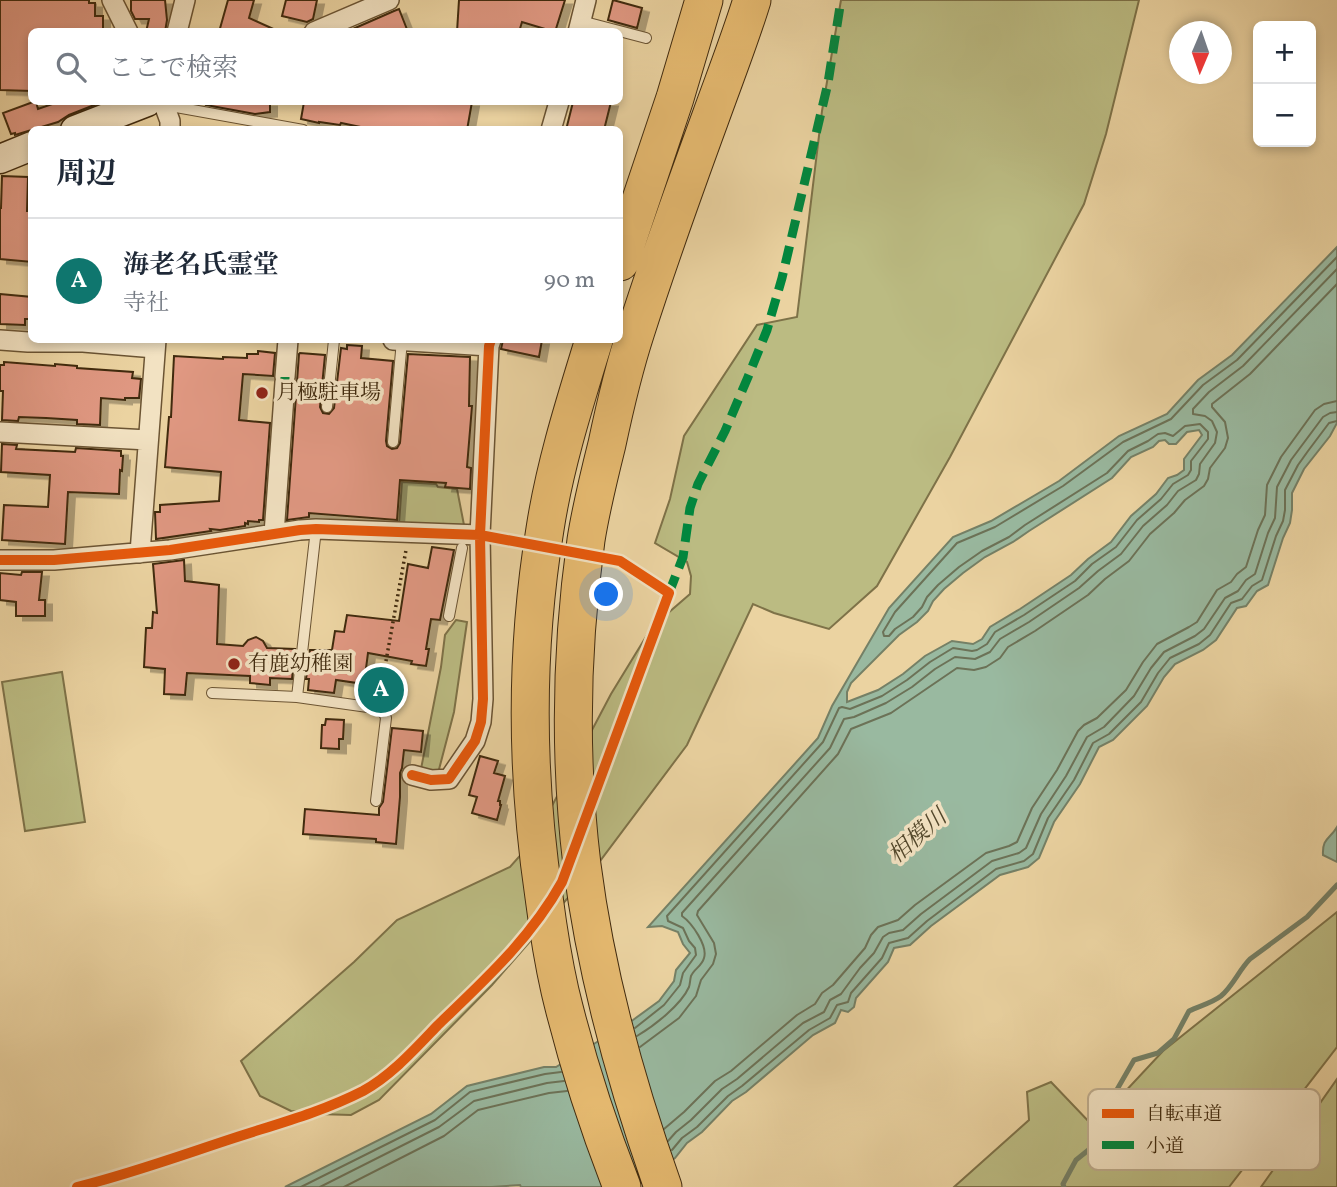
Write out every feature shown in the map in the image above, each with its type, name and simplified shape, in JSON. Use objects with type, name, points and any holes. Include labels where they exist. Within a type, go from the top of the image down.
[{"type":"highway","points":[[623,253],[675,98],[704,0]]},
{"type":"highway","points":[[663,1187],[628,1079],[610,1012],[582,866],[574,746],[578,610],[589,525],[617,398],[636,332],[752,0]]},
{"type":"highway","points":[[593,343],[557,468],[545,528],[532,646],[529,716],[531,786],[538,855],[559,988],[603,1139],[622,1187]]},
{"type":"street","points":[[112,0],[126,28]]},
{"type":"street","points":[[178,28],[185,0]]},
{"type":"street","points":[[323,28],[389,0]]},
{"type":"street","points":[[579,26],[586,0]]},
{"type":"street","points":[[87,126],[152,105]]},
{"type":"street","points":[[159,105],[170,121],[170,126]]},
{"type":"street","points":[[552,126],[558,105]]},
{"type":"street","points":[[0,159],[28,148]]},
{"type":"street","points":[[0,340],[28,342]]},
{"type":"street","points":[[119,343],[155,344],[140,553]]},
{"type":"street","points":[[274,534],[288,343]]},
{"type":"street","points":[[412,775],[431,780],[449,779],[475,741],[481,722],[483,699],[480,535],[490,343]]},
{"type":"street","points":[[0,432],[148,440]]},
{"type":"street","points":[[0,560],[54,560],[140,553],[316,529],[480,535]]},
{"type":"lane","points":[[623,34],[646,38]]},
{"type":"lane","points":[[169,105],[284,126]]},
{"type":"lane","points":[[327,407],[334,343]]},
{"type":"lane","points":[[393,442],[402,343]]},
{"type":"lane","points":[[297,697],[316,529]]},
{"type":"lane","points":[[449,617],[462,548]]},
{"type":"lane","points":[[457,574],[480,580]]},
{"type":"lane","points":[[212,693],[297,697],[375,708],[384,712],[386,718],[376,801]]},
{"type":"path","points":[[384,672],[409,531]]},
{"type":"shaded area","points":[[841,0],[1139,0],[1106,134],[1084,204],[950,457],[877,586],[829,629],[753,604],[687,745],[600,861],[492,985],[379,1100],[351,1115],[317,1114],[291,1111],[260,1096],[241,1061],[354,962],[397,920],[510,867],[534,840],[611,694],[652,627],[690,594],[691,576],[687,562],[655,543],[670,499],[684,436],[757,325],[797,317],[822,111]]},
{"type":"shaded area","points":[[402,482],[436,484],[438,487],[457,489],[464,525],[399,524]]},
{"type":"shaded area","points":[[456,620],[467,622],[454,712],[437,777],[421,769],[445,635]]},
{"type":"shaded area","points":[[62,672],[85,822],[25,831],[2,682]]},
{"type":"shaded area","points":[[1337,912],[1337,1047],[1305,1089],[1128,1089],[1163,1051]]},
{"type":"shaded area","points":[[1337,1079],[1337,1187],[1261,1187],[1273,1170],[1320,1170],[1320,1103]]},
{"type":"shaded area","points":[[1051,1082],[1088,1121],[1088,1170],[1242,1170],[1229,1187],[954,1187],[1029,1120],[1027,1092]]},
{"type":"water","name":"相模川","points":[[1337,247],[1337,423],[1304,469],[1292,493],[1290,523],[1268,585],[1257,591],[1246,606],[1237,608],[1216,640],[1175,664],[1147,706],[1113,740],[1099,747],[1080,784],[1054,822],[1039,858],[1028,867],[1000,875],[931,926],[910,945],[894,948],[888,962],[856,998],[854,1007],[848,1012],[841,1010],[835,1023],[813,1035],[732,1101],[702,1132],[687,1143],[675,1158],[635,1187],[285,1187],[431,1114],[467,1086],[544,1067],[556,1067],[659,1001],[674,981],[676,970],[690,953],[678,932],[662,926],[648,927],[818,738],[832,706],[889,608],[953,537],[991,521],[1059,481],[1119,436],[1167,414],[1198,380],[1232,355]],"holes":[[[1199,430],[1202,435],[1184,459],[1184,470],[1168,478],[1156,494],[1131,516],[1111,542],[1071,575],[990,627],[982,639],[973,644],[952,641],[925,656],[878,690],[847,702],[851,683],[899,635],[917,622],[944,589],[963,573],[1112,478],[1131,457],[1153,447],[1159,441],[1176,444],[1187,432]]]},
{"type":"water","points":[[1337,827],[1337,862],[1323,855],[1323,849]]},
{"type":"building","points":[[0,0],[89,0],[89,3],[95,3],[95,16],[103,16],[103,28],[28,28],[28,91],[0,90]]},
{"type":"building","points":[[131,0],[165,0],[166,28],[147,28],[149,19],[135,19],[131,11]]},
{"type":"building","points":[[228,0],[254,0],[249,18],[271,28],[220,28]]},
{"type":"building","points":[[286,0],[317,0],[313,19],[307,22],[282,16]]},
{"type":"building","points":[[459,0],[565,0],[556,28],[542,28],[522,22],[520,28],[457,28]]},
{"type":"building","points":[[613,0],[642,8],[637,28],[608,20]]},
{"type":"building","points":[[399,9],[406,28],[355,28]]},
{"type":"building","points":[[28,104],[37,105],[38,109],[49,105],[94,105],[58,122],[45,126],[28,126],[28,131],[15,135],[11,134],[3,113]]},
{"type":"building","points":[[206,105],[270,105],[270,112],[255,114]]},
{"type":"building","points":[[303,105],[471,105],[468,126],[356,126],[301,119]]},
{"type":"building","points":[[572,105],[610,105],[605,126],[567,126]]},
{"type":"building","points":[[2,176],[28,177],[28,262],[0,259]]},
{"type":"building","points":[[0,294],[28,297],[28,319],[25,319],[25,325],[0,324]]},
{"type":"building","points":[[502,343],[541,343],[539,357],[501,349]]},
{"type":"building","points":[[347,345],[362,346],[361,358],[393,361],[386,441],[387,446],[392,449],[397,448],[400,443],[408,354],[470,357],[469,406],[472,406],[467,467],[471,468],[470,489],[445,487],[446,483],[400,480],[397,520],[309,513],[309,517],[287,520],[299,354],[325,355],[320,407],[323,413],[329,414],[334,408],[341,348],[347,349]]},
{"type":"building","points":[[258,351],[275,353],[273,376],[243,374],[239,420],[270,423],[263,520],[248,521],[245,526],[156,539],[155,512],[160,512],[160,505],[219,501],[221,472],[165,467],[174,356],[247,358],[247,354],[258,354]]},
{"type":"building","points":[[4,362],[133,372],[132,378],[141,379],[139,398],[101,398],[100,425],[46,418],[19,417],[18,421],[2,420],[0,365],[4,365]]},
{"type":"building","points":[[2,444],[17,445],[16,449],[75,452],[76,448],[121,451],[123,456],[119,494],[68,492],[65,544],[2,540],[4,505],[48,507],[50,475],[1,472]]},
{"type":"building","points":[[432,547],[454,550],[440,620],[431,619],[426,666],[368,653],[364,684],[336,680],[334,693],[308,690],[309,679],[306,679],[310,650],[332,650],[335,631],[344,632],[347,615],[399,621],[408,564],[428,568]]},
{"type":"building","points":[[184,560],[185,581],[219,585],[217,644],[243,646],[256,637],[263,641],[267,648],[295,649],[292,679],[270,678],[270,685],[250,683],[250,676],[187,673],[185,695],[164,694],[165,669],[144,667],[146,628],[152,628],[153,612],[157,613],[153,564]]},
{"type":"building","points":[[22,572],[42,572],[39,600],[45,600],[45,616],[16,616],[16,602],[0,600],[0,573],[21,575]]},
{"type":"building","points":[[326,719],[344,720],[343,739],[339,739],[339,749],[321,748],[322,725],[325,725]]},
{"type":"building","points":[[392,728],[423,731],[421,752],[404,750],[396,844],[376,842],[376,839],[303,834],[305,809],[379,815]]},
{"type":"building","points":[[480,756],[498,761],[494,773],[505,776],[498,801],[501,805],[497,820],[472,813],[477,797],[469,795]]},
{"type":"waterway","points":[[1117,1089],[1134,1060],[1158,1053],[1174,1039],[1189,1011],[1221,996],[1250,959],[1307,917],[1337,885]]},
{"type":"waterway","points":[[1064,1187],[1063,1184],[1076,1160],[1088,1150]]},
{"type":"marked path","points":[[669,593],[683,557],[690,508],[698,484],[725,431],[767,330],[828,83],[841,0]]},
{"type":"marked path","points":[[285,377],[285,382]]},
{"type":"cycle path","points":[[412,775],[431,780],[449,779],[475,741],[481,722],[483,699],[480,535],[490,343]]},
{"type":"cycle path","points":[[0,560],[54,560],[170,550],[316,529],[480,535],[620,561],[669,593],[562,882],[536,922],[489,975],[403,1061],[363,1091],[299,1117],[77,1187]]},
{"type":"place","name":"月極駐車場","points":[[262,393]]},
{"type":"place","name":"有鹿幼稚園","points":[[234,664]]},
{"type":"place","name":"海老名氏霊堂","points":[[381,690]]}]
